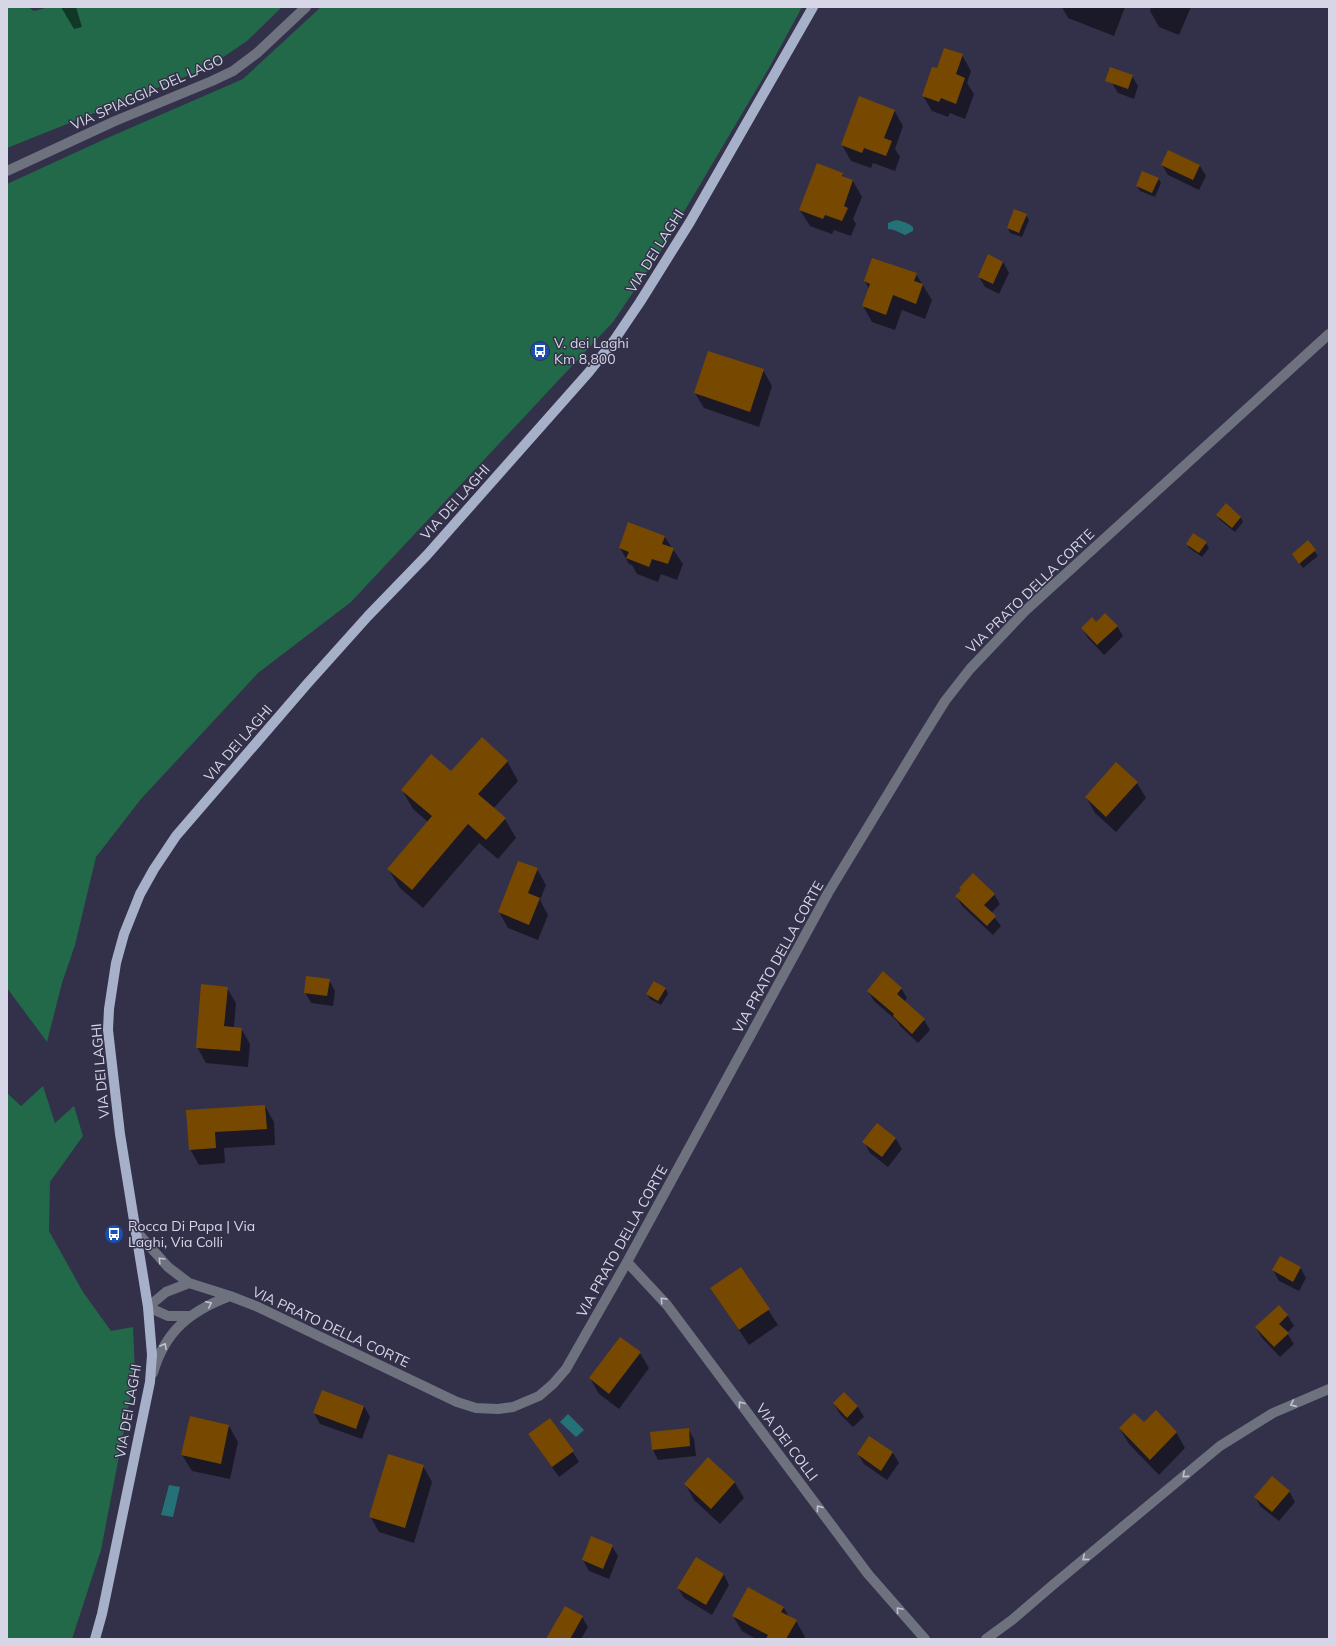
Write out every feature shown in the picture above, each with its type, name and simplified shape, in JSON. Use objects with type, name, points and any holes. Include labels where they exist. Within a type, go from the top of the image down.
[{"type":"main road","name":"VIA DEI LAGHI","points":[[95,1639],[102,1614],[150,1382],[152,1355],[148,1307],[120,1134],[109,1044],[108,1020],[114,973],[118,953],[131,915],[146,882],[176,836],[368,616],[432,549],[589,372],[614,340],[640,302],[690,222],[813,7]]},
{"type":"street","name":"VIA SPIAGGIA DEL LAGO","points":[[7,171],[115,121],[233,71],[257,53],[306,7]]},
{"type":"street","name":"VIA PRATO DELLA CORTE","points":[[137,1232],[168,1267],[189,1283],[258,1307],[457,1402],[476,1408],[498,1409],[513,1407],[540,1396],[556,1381],[569,1364],[627,1262],[828,893],[933,719],[958,684],[987,649],[1026,611],[1329,334]]},
{"type":"street","name":"VIA DEI COLLI","points":[[627,1262],[667,1305],[868,1574],[925,1639]]},
{"type":"street","points":[[189,1283],[166,1292],[148,1307],[168,1316],[190,1316]]},
{"type":"street","points":[[150,1382],[165,1343],[175,1330],[190,1316],[206,1305],[230,1296]]},
{"type":"street","points":[[986,1639],[1012,1620],[1220,1446],[1266,1417],[1292,1404],[1329,1389]]},
{"type":"shaded area","points":[[7,7],[28,7],[34,11],[49,7],[282,7],[247,41],[207,68],[7,148]]},
{"type":"shaded area","points":[[321,7],[802,7],[769,68],[659,254],[613,322],[351,602],[258,673],[141,799],[96,857],[75,945],[62,983],[47,1042],[7,988],[7,184],[105,139],[243,79]]},
{"type":"shaded area","points":[[896,220],[909,224],[913,227],[913,231],[905,235],[888,229],[888,223]]},
{"type":"shaded area","points":[[43,1086],[55,1123],[74,1106],[83,1136],[50,1182],[49,1231],[83,1292],[111,1331],[133,1327],[135,1373],[101,1550],[72,1639],[7,1639],[7,1093],[21,1106]]},
{"type":"shaded area","points":[[568,1414],[584,1430],[576,1437],[560,1422]]},
{"type":"shaded area","points":[[169,1485],[180,1487],[173,1517],[161,1515]]},
{"type":"building","points":[[944,48],[963,54],[956,74],[965,78],[956,104],[941,98],[939,102],[922,96],[932,67],[937,68]]},
{"type":"building","points":[[1110,67],[1133,75],[1128,89],[1105,81]]},
{"type":"building","points":[[859,96],[895,110],[884,138],[892,141],[886,156],[864,148],[862,153],[841,145]]},
{"type":"building","points":[[1168,150],[1200,165],[1193,180],[1161,165]]},
{"type":"building","points":[[817,163],[843,173],[842,176],[853,180],[844,206],[848,208],[842,221],[825,215],[823,219],[799,210]]},
{"type":"building","points":[[1142,171],[1159,178],[1152,193],[1136,186]]},
{"type":"building","points":[[1014,209],[1027,214],[1019,233],[1007,228]]},
{"type":"building","points":[[988,254],[1003,262],[993,284],[978,277]]},
{"type":"building","points":[[872,258],[917,273],[914,281],[923,284],[916,304],[893,295],[886,315],[862,306],[870,284],[864,281]]},
{"type":"building","points":[[708,351],[764,369],[750,412],[694,393]]},
{"type":"building","points":[[1226,503],[1241,517],[1232,528],[1216,515]]},
{"type":"building","points":[[628,522],[665,536],[662,544],[674,548],[668,564],[652,559],[649,567],[626,558],[629,552],[619,548]]},
{"type":"building","points":[[1193,533],[1207,542],[1199,553],[1186,544]]},
{"type":"building","points":[[1308,540],[1316,550],[1299,564],[1292,554]]},
{"type":"building","points":[[1105,613],[1118,626],[1097,645],[1081,628],[1092,617],[1096,622]]},
{"type":"building","points":[[482,737],[508,761],[478,794],[506,818],[486,840],[468,824],[412,890],[387,869],[432,816],[401,790],[431,754],[451,771]]},
{"type":"building","points":[[1116,762],[1138,782],[1106,817],[1085,797]]},
{"type":"building","points":[[518,861],[538,868],[528,893],[540,898],[529,925],[498,912]]},
{"type":"building","points":[[973,873],[995,894],[984,905],[996,916],[987,926],[955,896],[961,890],[959,888]]},
{"type":"building","points":[[883,971],[902,988],[897,994],[925,1019],[912,1034],[893,1016],[894,1014],[867,991]]},
{"type":"building","points":[[306,976],[330,979],[327,996],[304,993]]},
{"type":"building","points":[[654,981],[666,988],[658,1001],[646,994]]},
{"type":"building","points":[[201,984],[228,987],[224,1026],[242,1028],[240,1051],[196,1048]]},
{"type":"building","points":[[265,1105],[267,1129],[215,1132],[216,1148],[189,1150],[186,1110]]},
{"type":"building","points":[[877,1123],[896,1138],[882,1157],[862,1142]]},
{"type":"building","points":[[1280,1256],[1301,1267],[1293,1282],[1272,1270]]},
{"type":"building","points":[[741,1267],[770,1309],[739,1330],[710,1288]]},
{"type":"building","points":[[1279,1305],[1288,1315],[1279,1324],[1289,1333],[1274,1347],[1255,1327]]},
{"type":"building","points":[[620,1337],[641,1352],[609,1394],[589,1378]]},
{"type":"building","points":[[322,1390],[364,1406],[356,1429],[313,1413]]},
{"type":"building","points":[[844,1392],[858,1406],[847,1418],[833,1403]]},
{"type":"building","points":[[1156,1410],[1177,1432],[1150,1460],[1119,1428],[1134,1413],[1144,1422]]},
{"type":"building","points":[[190,1416],[229,1425],[221,1464],[181,1455]]},
{"type":"building","points":[[550,1418],[574,1451],[552,1467],[528,1434]]},
{"type":"building","points":[[689,1428],[690,1446],[652,1450],[650,1432]]},
{"type":"building","points":[[869,1436],[893,1452],[881,1471],[857,1454]]},
{"type":"building","points":[[388,1454],[424,1465],[405,1528],[369,1517]]},
{"type":"building","points":[[708,1457],[735,1482],[711,1509],[684,1484]]},
{"type":"building","points":[[1272,1476],[1290,1491],[1272,1512],[1254,1497]]},
{"type":"building","points":[[591,1536],[613,1545],[603,1569],[582,1560]]},
{"type":"building","points":[[696,1557],[724,1574],[706,1605],[677,1588]]},
{"type":"building","points":[[748,1587],[784,1607],[781,1612],[797,1620],[786,1639],[766,1639],[768,1635],[732,1616]]},
{"type":"building","points":[[565,1606],[583,1616],[570,1639],[546,1639]]},
{"type":"place","name":"V. dei Laghi Km 8,800","points":[[540,351]]},
{"type":"place","name":"Rocca Di Papa | Via Laghi, Via Colli","points":[[114,1234]]}]
